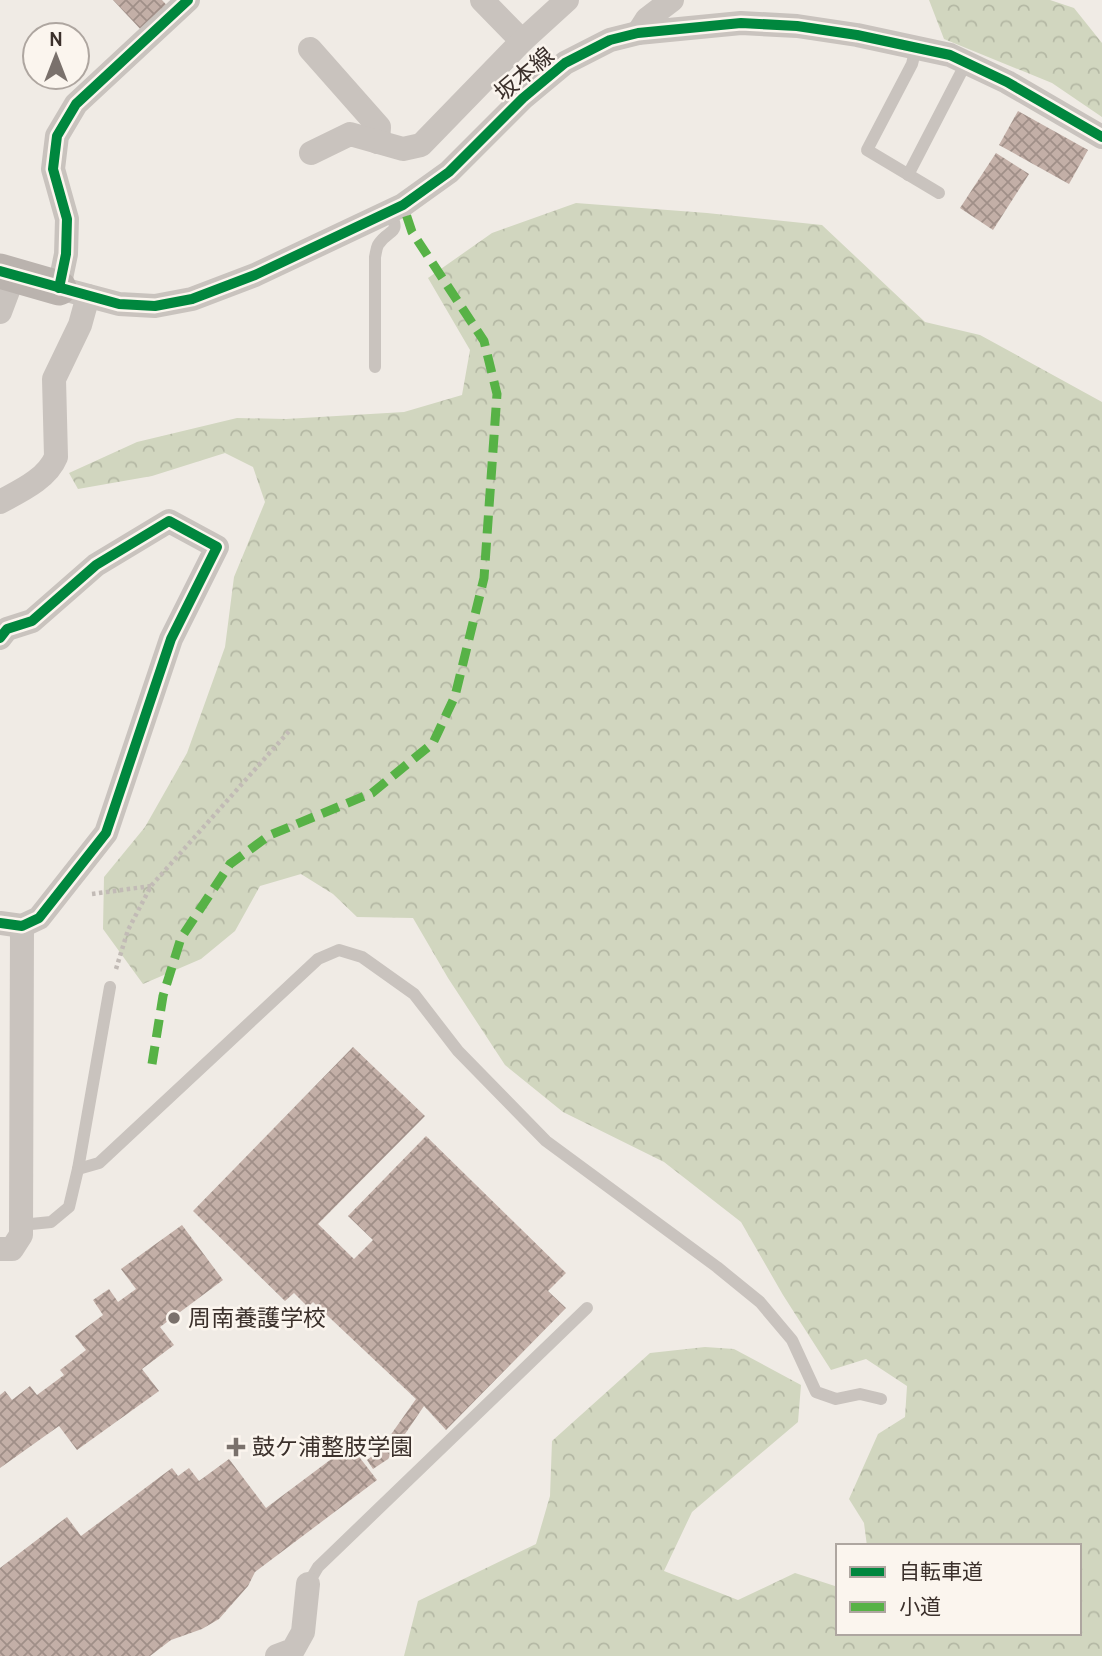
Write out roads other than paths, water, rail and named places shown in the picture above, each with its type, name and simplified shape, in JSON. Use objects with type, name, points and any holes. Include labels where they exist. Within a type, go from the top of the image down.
[{"type":"street","points":[[0,502],[52,468],[57,439],[54,379],[80,325],[66,254],[67,219],[53,169],[57,136],[76,104],[188,0]]},
{"type":"street","points":[[482,0],[522,41]]},
{"type":"street","points":[[311,153],[350,134],[403,149],[421,145],[522,41],[567,0]]},
{"type":"street","points":[[638,33],[647,19],[672,0]]},
{"type":"street","name":"坂本線","points":[[7,273],[119,304],[155,306],[192,299],[255,275],[403,205],[449,173],[523,98],[565,64],[610,40],[638,33],[741,23],[797,26],[857,35],[950,55],[1007,82],[1102,137]]},
{"type":"street","points":[[310,49],[379,127],[378,142]]},
{"type":"street","points":[[0,312],[7,299],[7,273]]},
{"type":"street","points":[[0,1249],[12,1249],[21,1235],[11,924],[39,918],[106,833],[171,639],[217,547],[169,521],[96,565],[32,621],[2,629]]},
{"type":"street","points":[[277,1656],[293,1650],[303,1632],[308,1584]]},
{"type":"lane","points":[[916,48],[912,64],[867,150],[939,193]]},
{"type":"lane","points":[[908,175],[966,63]]},
{"type":"lane","points":[[375,368],[375,257],[378,245],[395,229],[396,223],[390,212]]},
{"type":"lane","points":[[78,1169],[99,1163],[318,959],[339,950],[362,957],[414,994],[458,1051],[546,1142],[717,1267],[760,1302],[792,1340],[816,1392],[836,1399],[860,1394],[881,1399]]},
{"type":"lane","points":[[21,1225],[51,1222],[69,1207],[110,987]]},
{"type":"lane","points":[[308,1584],[318,1567],[587,1308]]},
{"type":"place","name":"周南養護学校","points":[[174,1318]]},
{"type":"place","name":"鼓ケ浦整肢学園","points":[[236,1447]]}]
